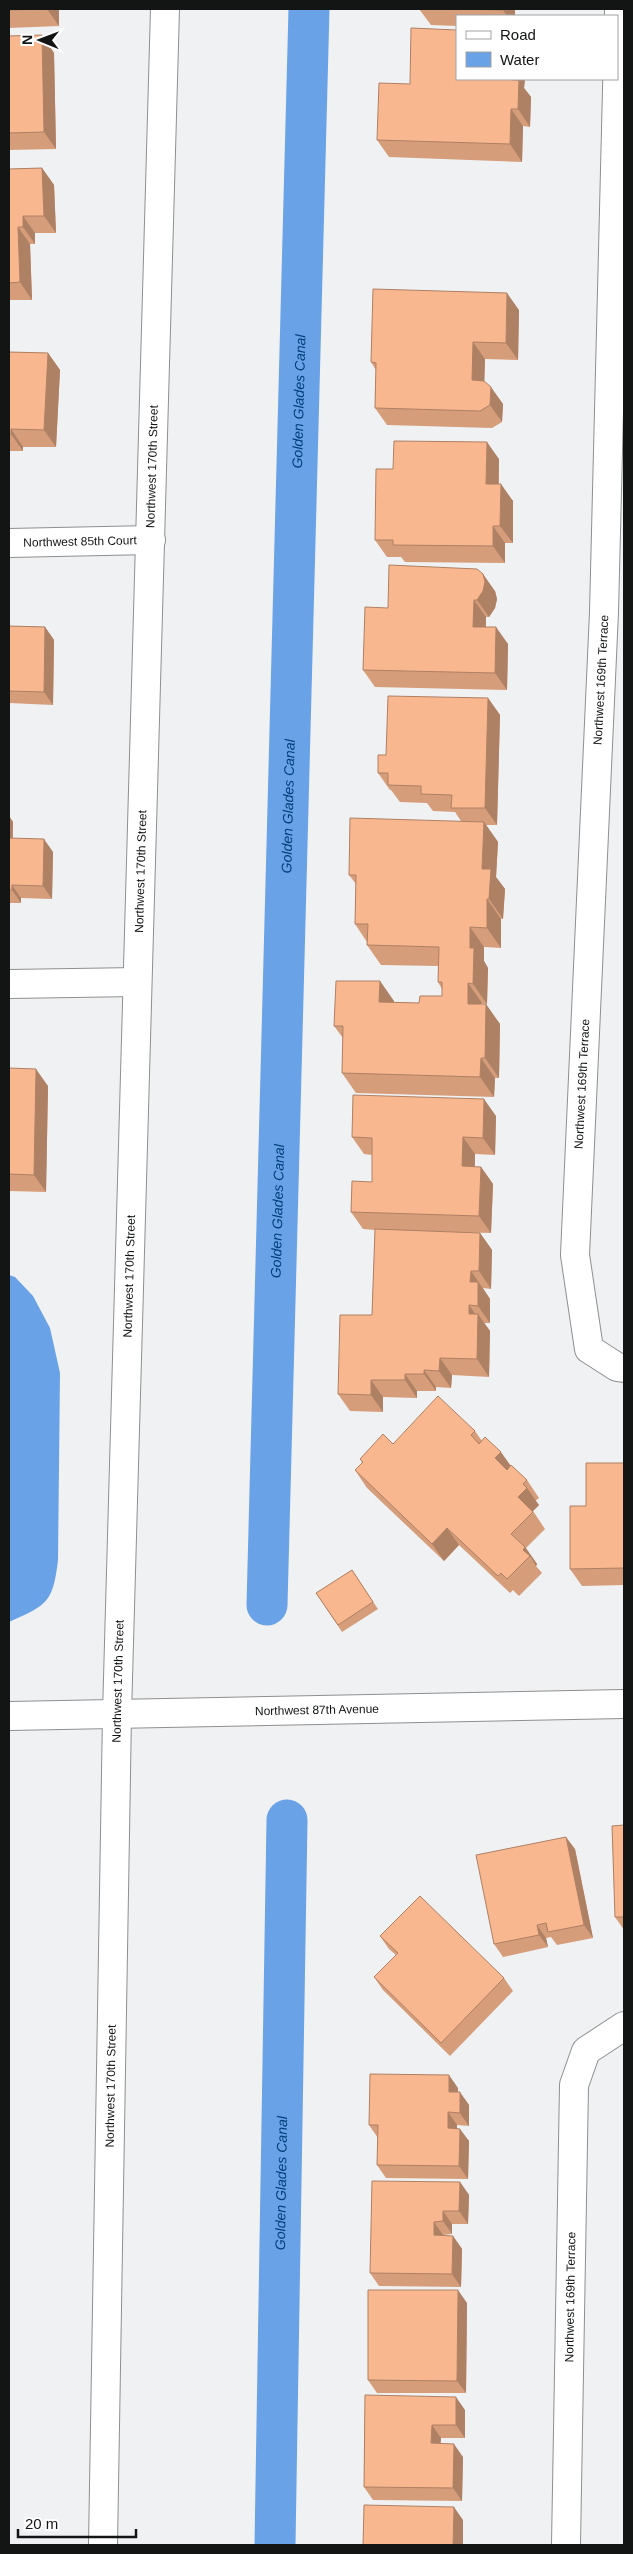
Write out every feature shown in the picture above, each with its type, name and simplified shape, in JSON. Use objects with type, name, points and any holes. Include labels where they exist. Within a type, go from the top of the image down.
[{"type":"street","name":"Northwest 170th Street","points":[[103,2545],[117,1714],[165,9]]},
{"type":"street","name":"Northwest 169th Terrace","points":[[618,49],[619,9]]},
{"type":"street","name":"Northwest 169th Terrace","points":[[617,80],[604,612],[575,1255],[589,1349],[618,1367],[624,1368]]},
{"type":"street","name":"Northwest 85th Court","points":[[9,543],[151,540]]},
{"type":"street","points":[[9,984],[137,982]]},
{"type":"street","name":"Northwest 87th Avenue","points":[[9,1716],[624,1704]]},
{"type":"street","name":"Northwest 169th Terrace","points":[[566,2545],[574,2084],[586,2051],[624,2026]]},
{"type":"water","points":[[9,1275],[15,1277],[33,1296],[50,1328],[60,1373],[58,1560],[54,1585],[46,1601],[40,1606],[9,1622]]},
{"type":"building","points":[[9,9],[47,9],[9,10]]},
{"type":"building","points":[[450,9],[503,9],[503,10]]},
{"type":"building","points":[[411,28],[456,30],[456,80],[519,80],[518,109],[511,109],[510,144],[377,140],[379,83],[410,84]]},
{"type":"building","points":[[42,35],[44,132],[9,133],[9,36]]},
{"type":"building","points":[[42,168],[44,216],[23,216],[23,227],[18,227],[20,282],[9,283],[9,169]]},
{"type":"building","points":[[373,289],[507,293],[506,343],[473,342],[472,380],[484,381],[491,387],[490,405],[480,411],[375,408],[376,363],[371,362]]},
{"type":"building","points":[[9,352],[48,353],[44,430],[11,429],[11,434],[9,434]]},
{"type":"building","points":[[394,441],[487,442],[486,484],[501,484],[500,526],[493,526],[493,546],[393,545],[393,540],[375,540],[376,469],[393,469]]},
{"type":"building","points":[[389,565],[477,569],[483,574],[485,582],[483,591],[477,600],[474,600],[473,627],[496,627],[495,673],[363,670],[365,607],[388,608]]},
{"type":"building","points":[[9,626],[45,627],[44,692],[9,691]]},
{"type":"building","points":[[388,696],[488,698],[485,808],[451,808],[452,795],[421,794],[421,786],[388,785],[388,773],[378,773],[378,755],[386,755]]},
{"type":"building","points":[[350,818],[484,822],[482,869],[491,869],[489,899],[487,899],[487,928],[470,927],[470,948],[474,948],[473,984],[468,983],[468,1004],[486,1004],[485,1058],[481,1058],[480,1077],[342,1073],[343,1026],[334,1026],[336,981],[380,981],[379,1002],[419,1003],[420,996],[442,996],[442,982],[438,982],[439,947],[367,945],[368,924],[355,924],[356,875],[349,875]]},
{"type":"building","points":[[9,838],[44,839],[43,886],[12,885],[12,890],[9,890]]},
{"type":"building","points":[[9,1068],[36,1069],[34,1175],[9,1174]]},
{"type":"building","points":[[353,1095],[484,1099],[483,1138],[463,1137],[462,1166],[481,1167],[479,1216],[351,1212],[352,1181],[372,1182],[372,1138],[352,1137]]},
{"type":"building","points":[[375,1229],[480,1233],[479,1271],[471,1271],[470,1282],[478,1282],[478,1306],[469,1305],[469,1314],[478,1314],[477,1359],[440,1358],[439,1371],[424,1370],[424,1374],[405,1374],[405,1380],[371,1380],[371,1395],[338,1394],[340,1315],[372,1315]]},
{"type":"building","points":[[438,1396],[475,1431],[471,1435],[479,1444],[485,1437],[501,1452],[495,1458],[507,1470],[511,1465],[527,1480],[523,1484],[527,1488],[518,1497],[533,1512],[511,1534],[525,1547],[523,1550],[530,1556],[507,1579],[501,1573],[498,1576],[447,1528],[432,1544],[355,1470],[363,1462],[360,1459],[383,1434],[393,1444]]},
{"type":"building","points":[[586,1463],[624,1463],[624,1568],[570,1569],[570,1506],[586,1506]]},
{"type":"building","points":[[352,1570],[373,1602],[338,1625],[316,1593]]},
{"type":"building","points":[[624,1825],[624,1917],[615,1917],[612,1826]]},
{"type":"building","points":[[566,1837],[584,1925],[548,1932],[546,1923],[537,1925],[539,1935],[494,1944],[476,1855]]},
{"type":"building","points":[[420,1896],[504,1978],[441,2043],[374,1977],[398,1953],[380,1936]]},
{"type":"building","points":[[370,2074],[449,2075],[449,2092],[460,2092],[460,2113],[448,2112],[448,2128],[460,2129],[459,2166],[377,2165],[378,2125],[369,2125]]},
{"type":"building","points":[[372,2181],[460,2182],[459,2211],[443,2211],[443,2221],[434,2222],[434,2235],[453,2236],[452,2274],[370,2273]]},
{"type":"building","points":[[368,2290],[458,2290],[457,2381],[368,2380]]},
{"type":"building","points":[[365,2395],[456,2397],[456,2425],[432,2425],[431,2443],[454,2444],[453,2488],[364,2487]]},
{"type":"building","points":[[364,2505],[454,2507],[453,2545],[363,2545]]},
{"type":"waterway","name":"Golden Glades Canal","points":[[267,1605],[309,9]]},
{"type":"waterway","name":"Golden Glades Canal","points":[[275,2545],[287,1820]]}]
